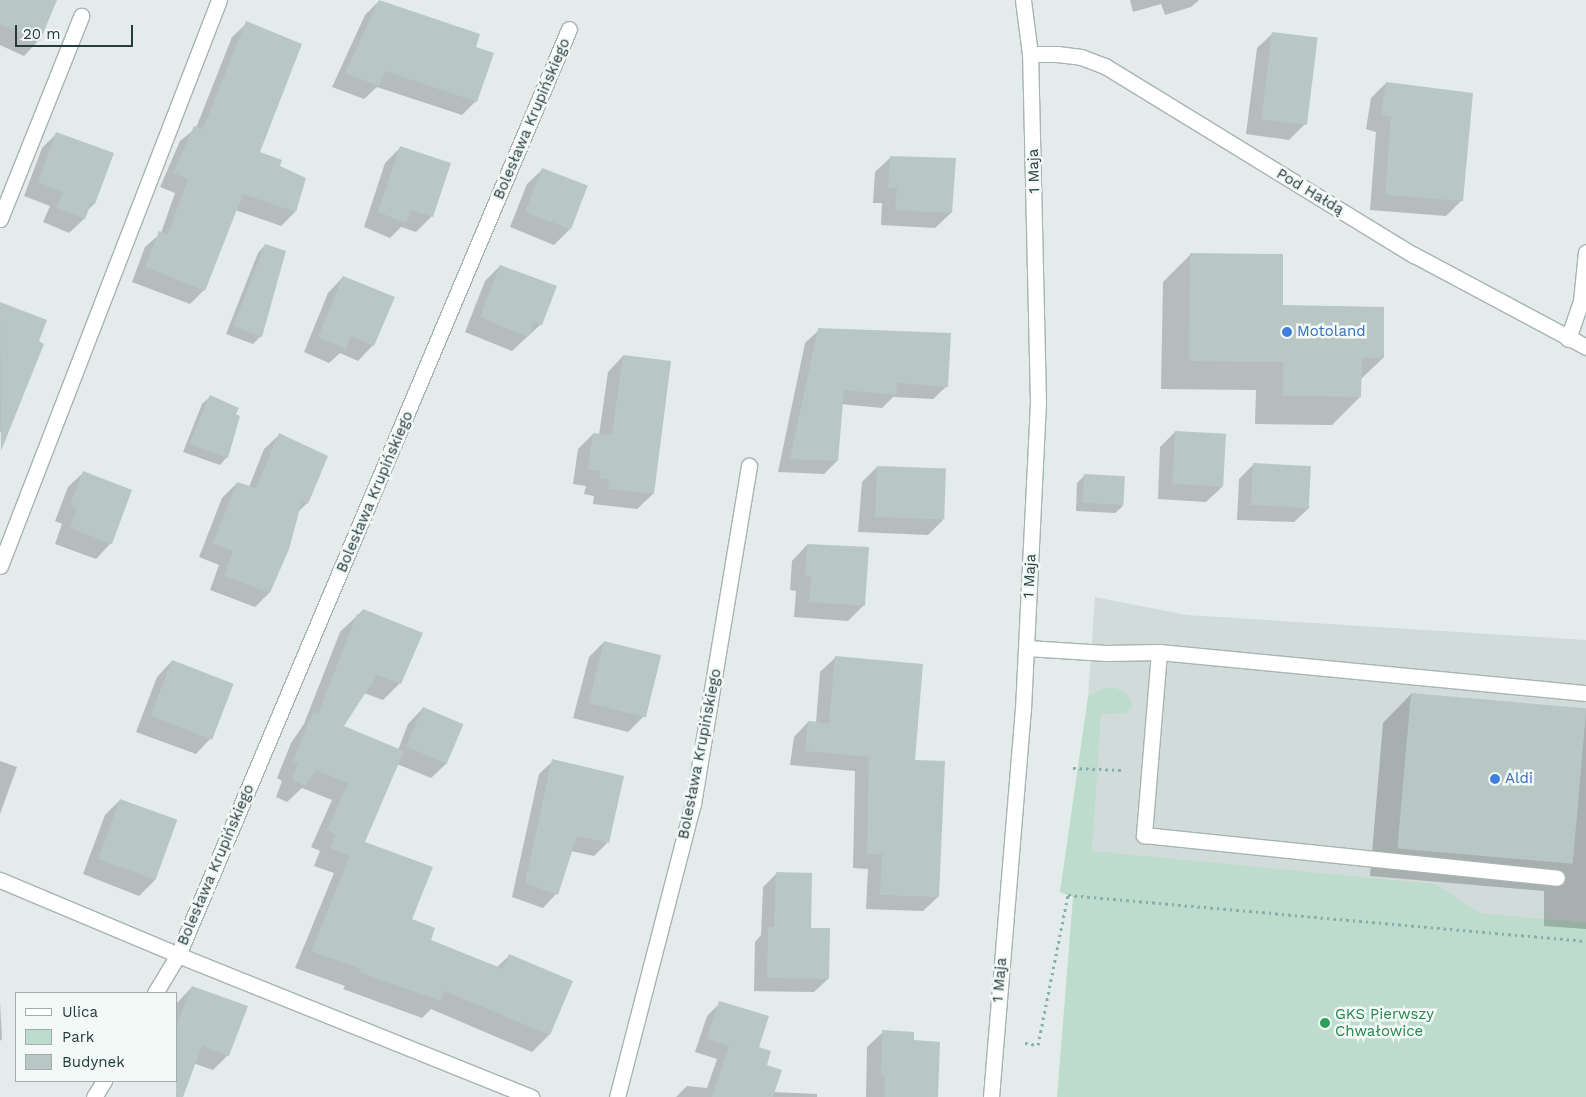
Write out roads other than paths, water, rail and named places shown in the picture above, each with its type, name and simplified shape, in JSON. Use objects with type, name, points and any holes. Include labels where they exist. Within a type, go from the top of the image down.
[{"type":"street","points":[[0,566],[220,0]]},
{"type":"street","name":"1 Maja","points":[[991,1097],[1027,648],[1038,402],[1030,54],[1023,0]]},
{"type":"street","points":[[0,219],[81,16]]},
{"type":"street","name":"Bolesława Krupińskiego","points":[[178,955],[569,29]]},
{"type":"street","name":"Pod Hałdą","points":[[1030,54],[1058,54],[1081,57],[1105,66],[1414,255],[1586,347]]},
{"type":"street","points":[[1568,339],[1582,301],[1586,252]]},
{"type":"street","name":"Bolesława Krupińskiego","points":[[618,1097],[694,804],[749,466]]},
{"type":"street","points":[[1027,648],[1106,653],[1159,652],[1586,693]]},
{"type":"street","points":[[1159,652],[1144,835],[1557,878]]},
{"type":"street","name":"Bolesława Krupińskiego","points":[[0,880],[178,955],[532,1097]]},
{"type":"street","points":[[156,992],[178,955]]},
{"type":"street","points":[[94,1097],[103,1082]]},
{"type":"place","name":"Motoland","points":[[1287,332]]},
{"type":"place","name":"Aldi","points":[[1495,779]]},
{"type":"place","name":"GKS Pierwszy Chwałowice","points":[[1325,1023]]}]
